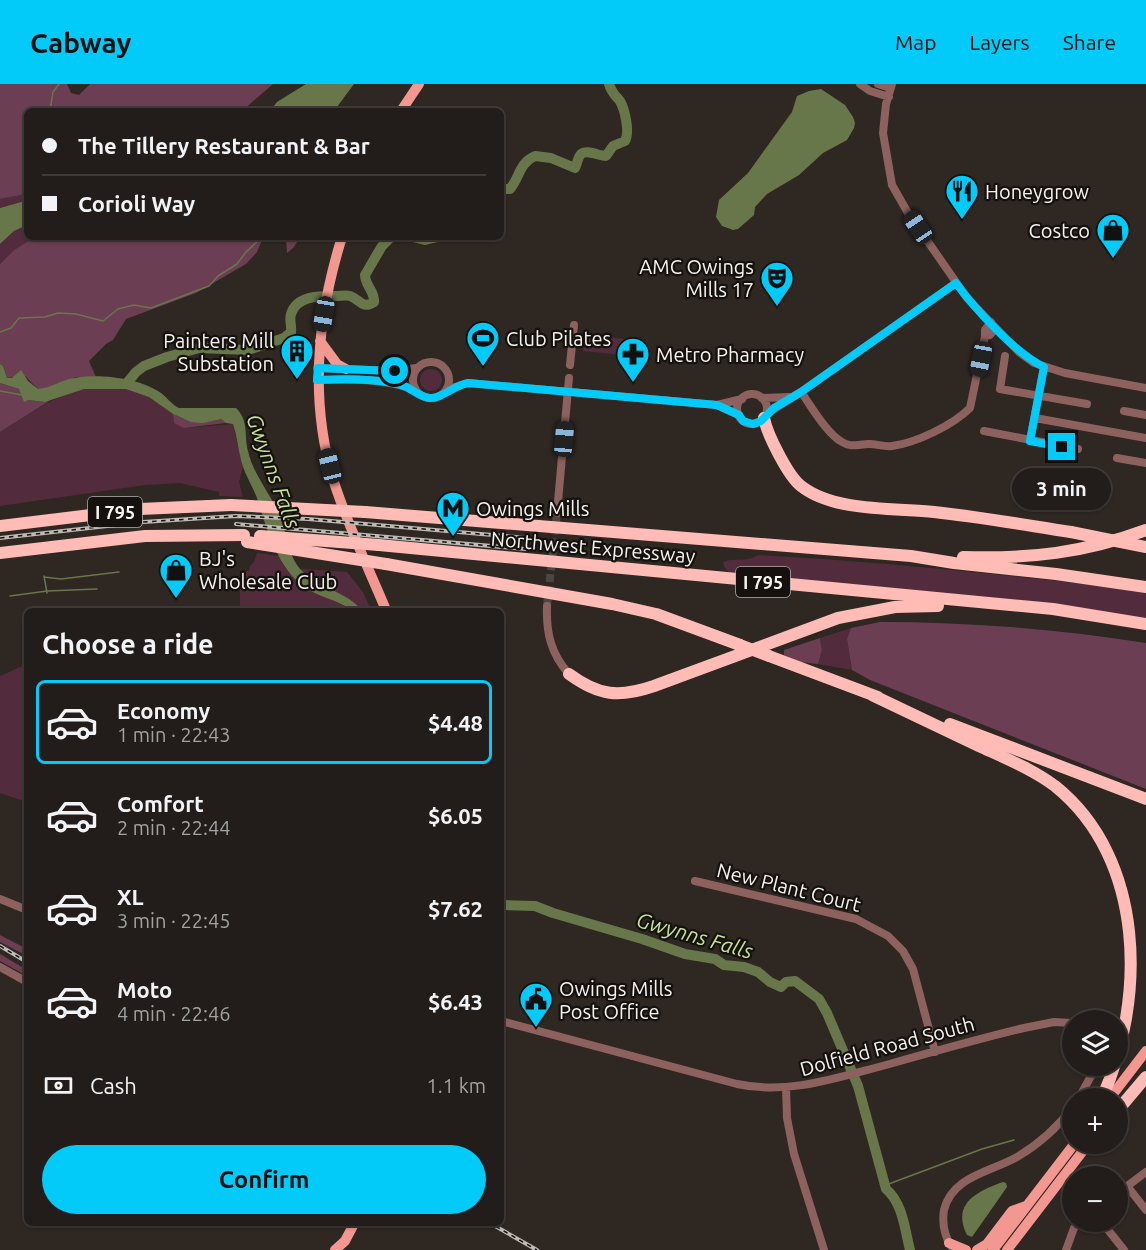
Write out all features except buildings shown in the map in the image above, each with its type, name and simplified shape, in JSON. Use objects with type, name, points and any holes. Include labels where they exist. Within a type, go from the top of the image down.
[{"type":"highway","points":[[765,416],[766,429],[788,472],[801,486],[823,498],[849,505],[955,515],[1071,532],[1146,547]]},
{"type":"highway","name":"Northwest Expressway","points":[[0,526],[140,509],[231,505],[364,512],[911,556],[1146,587]]},
{"type":"highway","points":[[911,556],[1000,558],[1045,555],[1102,544],[1146,530]]},
{"type":"highway","name":"Northwest Expressway","points":[[0,553],[145,536],[179,535],[379,545],[1053,609],[1146,624]]},
{"type":"highway","points":[[245,538],[612,604],[656,614],[1146,800]]},
{"type":"highway","points":[[569,674],[602,692],[628,693],[654,686],[818,624],[857,612],[914,606],[1039,612],[1053,609]]},
{"type":"highway","points":[[872,695],[1015,763],[1042,777],[1062,792],[1086,813],[1105,837],[1119,860],[1135,897]]},
{"type":"highway","points":[[1108,1088],[1122,1065],[1138,1021]]},
{"type":"highway","points":[[1128,1097],[1146,1077]]},
{"type":"main road","points":[[403,108],[419,84]]},
{"type":"main road","points":[[341,240],[320,341],[317,380],[322,430],[333,478],[385,608]]},
{"type":"main road","points":[[320,341],[334,361],[346,369]]},
{"type":"main road","points":[[1118,1088],[1146,1051]]},
{"type":"main road","points":[[1125,1088],[1146,1060]]},
{"type":"main road","points":[[1128,1094],[1146,1070]]},
{"type":"main road","points":[[993,1250],[1066,1154]]},
{"type":"main road","points":[[1001,1250],[1075,1154]]},
{"type":"main road","points":[[1007,1250],[1081,1154]]},
{"type":"main road","points":[[977,1250],[987,1244],[1012,1211],[1026,1206]]},
{"type":"main road","points":[[335,1250],[345,1245],[353,1226]]},
{"type":"main road","points":[[952,1246],[966,1250]]},
{"type":"street","points":[[860,84],[870,91],[880,105],[884,117]]},
{"type":"street","points":[[878,84],[890,90]]},
{"type":"street","points":[[870,91],[890,90]]},
{"type":"street","points":[[890,90],[884,117],[884,143],[892,185],[908,213],[967,298],[1019,352],[1044,367],[1146,388]]},
{"type":"street","points":[[717,405],[739,415],[748,423],[757,423],[956,283]]},
{"type":"street","points":[[570,365],[574,325]]},
{"type":"street","points":[[796,394],[843,444],[849,446],[872,444],[886,447],[898,445],[940,430],[970,408],[985,336],[984,330],[994,325]]},
{"type":"street","points":[[1005,356],[1000,389],[1087,404]]},
{"type":"street","points":[[416,391],[412,380],[417,368],[423,363],[435,362],[468,383]]},
{"type":"street","points":[[1030,441],[1044,367]]},
{"type":"street","points":[[318,368],[395,371],[417,368]]},
{"type":"street","points":[[445,392],[450,380],[447,370]]},
{"type":"street","points":[[557,513],[569,378]]},
{"type":"street","points":[[317,380],[344,379],[396,384],[428,398],[440,396],[454,387],[468,383],[717,405],[742,399],[751,394],[762,398],[796,394]]},
{"type":"street","points":[[762,398],[766,404],[765,416]]},
{"type":"street","points":[[739,415],[738,408],[742,399]]},
{"type":"street","points":[[1124,411],[1146,415]]},
{"type":"street","points":[[1035,418],[1146,438]]},
{"type":"street","points":[[984,431],[1078,449]]},
{"type":"street","points":[[1117,458],[1146,463]]},
{"type":"street","points":[[547,606],[547,629],[552,649],[569,674]]},
{"type":"street","name":"New Plant Court","points":[[695,881],[856,920],[888,936],[903,951],[913,969],[935,1052]]},
{"type":"street","points":[[0,899],[24,909]]},
{"type":"street","points":[[0,967],[24,980]]},
{"type":"street","name":"Dolfield Road South","points":[[504,1022],[724,1081],[755,1087],[786,1088],[801,1087],[838,1078],[1039,1024],[1062,1023]]},
{"type":"street","points":[[786,1088],[788,1127],[794,1154],[824,1250]]},
{"type":"street","points":[[952,1246],[944,1230],[944,1212],[950,1197],[958,1186],[1027,1151],[1062,1120]]},
{"type":"street","points":[[1128,1185],[1146,1172]]},
{"type":"street","points":[[1128,1187],[1146,1210]]},
{"type":"street","points":[[1066,1250],[1073,1232]]},
{"type":"street","points":[[1110,1232],[1124,1250]]},
{"type":"shaded area","points":[[0,84],[67,84],[71,93],[79,95],[90,84],[273,84],[245,108],[24,108],[24,195],[0,199]]},
{"type":"shaded area","points":[[306,84],[354,84],[336,108],[272,108],[277,102]]},
{"type":"shaded area","points":[[821,89],[845,105],[853,117],[854,128],[847,140],[823,153],[799,175],[767,194],[755,207],[754,215],[738,229],[733,230],[722,226],[716,217],[719,200],[748,173],[792,112],[797,96]]},
{"type":"shaded area","points":[[24,195],[24,202],[0,208],[0,199]]},
{"type":"shaded area","points":[[24,202],[24,226],[14,231],[0,244],[0,208]]},
{"type":"shaded area","points":[[24,226],[24,240],[30,240],[14,250],[0,264],[0,244],[14,231]]},
{"type":"shaded area","points":[[30,240],[262,240],[257,252],[246,264],[196,293],[126,319],[113,340],[89,361],[96,377],[76,377],[46,389],[38,389],[25,376],[7,378],[0,364],[0,264],[14,250]]},
{"type":"shaded area","points":[[286,240],[299,240],[293,248],[287,253]]},
{"type":"shaded area","points":[[585,335],[625,339],[623,355],[583,351]]},
{"type":"shaded area","name":"Gwynns Falls","points":[[0,364],[7,378],[12,378],[21,370],[28,381],[38,389],[74,378],[95,376],[119,378],[153,388],[179,408],[236,408],[243,418],[250,459],[279,514],[293,558],[299,568],[316,582],[354,602],[360,608],[350,608],[311,591],[290,574],[282,563],[242,465],[233,424],[221,419],[203,423],[191,422],[173,414],[149,397],[126,389],[84,389],[45,402],[28,400],[24,402],[19,389],[0,383]]},
{"type":"shaded area","points":[[427,369],[435,369],[442,376],[442,384],[435,391],[427,391],[420,384],[420,376]]},
{"type":"shaded area","points":[[0,383],[19,389],[28,400],[45,402],[51,400],[0,432]]},
{"type":"shaded area","points":[[118,388],[143,393],[173,414],[173,418],[184,428],[233,424],[243,467],[239,482],[243,497],[219,496],[219,492],[180,483],[145,485],[0,506],[0,432],[51,401],[84,389]]},
{"type":"shaded area","points":[[173,414],[191,421],[221,419],[226,423],[184,428],[174,423]]},
{"type":"shaded area","points":[[257,553],[280,556],[287,568],[347,572],[363,592],[370,608],[240,608],[240,572],[249,571]]},
{"type":"shaded area","points":[[758,555],[952,570],[1146,591],[1146,620],[732,574],[723,564],[723,562],[749,559]]},
{"type":"shaded area","points":[[880,622],[1013,627],[1146,643],[1146,789],[870,680],[852,670],[847,639],[851,628]]},
{"type":"shaded area","points":[[851,628],[847,639],[852,670],[818,664],[822,650],[820,638]]},
{"type":"shaded area","points":[[820,638],[822,650],[818,664],[800,662],[784,655],[784,650]]},
{"type":"shaded area","points":[[24,665],[24,801],[0,793],[0,676]]},
{"type":"shaded area","points":[[0,935],[24,947],[24,954],[0,942]]},
{"type":"shaded area","points":[[0,954],[24,968],[24,974],[0,961]]},
{"type":"shaded area","points":[[1003,1182],[1007,1187],[972,1237],[967,1235],[962,1214],[965,1207],[976,1194]]},
{"type":"waterway","points":[[50,108],[53,92],[59,84]]},
{"type":"waterway","points":[[504,189],[510,189],[526,162],[535,156],[551,158],[575,168],[581,154],[590,152],[606,156],[613,146],[625,141],[627,127],[624,110],[609,84]]},
{"type":"waterway","points":[[0,332],[11,328],[19,318],[45,317],[58,313],[76,314],[103,321],[118,309],[134,305],[151,308],[209,286],[218,276],[237,264],[259,240]]},
{"type":"waterway","points":[[127,383],[144,366],[167,357],[199,348],[248,350],[284,338],[291,332],[290,316],[294,308],[298,303],[310,298],[350,296],[367,305],[374,302],[365,275],[388,240]]},
{"type":"waterway","points":[[0,391],[22,395]]},
{"type":"waterway","points":[[44,577],[61,579],[119,572]]},
{"type":"waterway","points":[[44,576],[47,593]]},
{"type":"waterway","points":[[10,596],[47,591],[97,589]]},
{"type":"waterway","name":"Gwynns Falls","points":[[504,905],[535,906],[685,954],[715,959],[724,965],[744,967],[758,972],[770,982],[781,987],[786,982],[795,981],[819,999],[858,1086],[886,1189],[900,1209],[910,1250]]},
{"type":"waterway","points":[[886,1185],[982,1149],[1014,1140]]},
{"type":"tunnel","points":[[547,606],[557,513]]},
{"type":"railway","points":[[0,538],[143,522],[236,516],[308,519],[527,538]]},
{"type":"railway","points":[[236,524],[526,549]]},
{"type":"railway","points":[[0,946],[24,960]]},
{"type":"railway","points":[[495,1226],[537,1250]]},
{"type":"place","name":"Honeygrow","points":[[962,220]]},
{"type":"place","name":"Costco","points":[[1113,259]]},
{"type":"place","name":"AMC Owings Mills 17","points":[[777,307]]},
{"type":"place","name":"Club Pilates","points":[[483,367]]},
{"type":"place","name":"Painters Mill Substation","points":[[297,380]]},
{"type":"place","name":"Metro Pharmacy","points":[[633,383]]},
{"type":"place","name":"Owings Mills","points":[[453,537]]},
{"type":"place","name":"BJ's Wholesale Club","points":[[176,599]]},
{"type":"place","name":"Owings Mills Post Office","points":[[536,1028]]},
{"type":"route","points":[[395,371],[318,368],[317,380],[344,379],[403,385],[428,398],[440,396],[454,387],[468,383],[717,405],[739,415],[743,421],[753,424],[761,421],[774,408],[801,392],[956,283],[967,298],[1019,352],[1044,367],[1030,441],[1062,447]]}]
